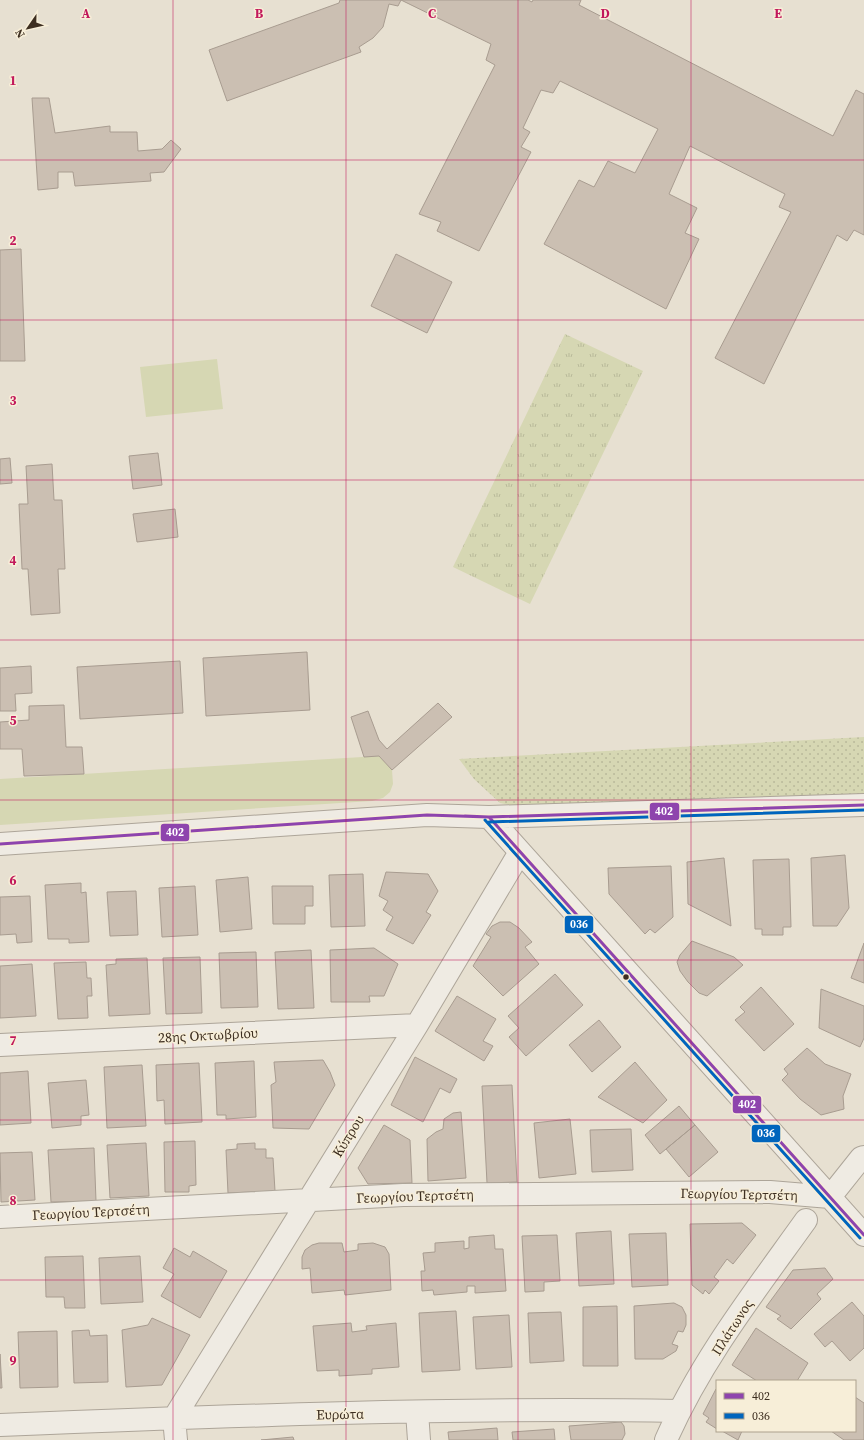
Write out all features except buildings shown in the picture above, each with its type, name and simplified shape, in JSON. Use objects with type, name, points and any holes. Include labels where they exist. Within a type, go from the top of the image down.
[{"type":"street","points":[[0,844],[427,815],[489,817],[864,805]]},
{"type":"street","points":[[489,817],[864,1235]]},
{"type":"street","name":"Κύπρου","points":[[174,1418],[417,1025],[520,852]]},
{"type":"street","name":"28ης Οκτωβρίου","points":[[0,1045],[417,1025]]},
{"type":"street","points":[[830,1197],[863,1155]]},
{"type":"street","name":"Γεωργίου Τερτσέτη","points":[[0,1217],[403,1196],[762,1192],[830,1197]]},
{"type":"street","name":"Πλάτωνος","points":[[666,1440],[679,1411],[735,1319],[806,1220]]},
{"type":"street","name":"Ευρώτα","points":[[0,1425],[174,1418],[417,1412],[615,1410],[679,1411]]},
{"type":"street","points":[[417,1412],[419,1440]]},
{"type":"street","points":[[174,1418],[176,1440]]},
{"type":"green space","points":[[565,334],[643,371],[530,604],[453,567]]},
{"type":"green space","points":[[217,359],[223,409],[146,417],[140,367]]},
{"type":"green space","points":[[864,737],[864,797],[524,808],[500,803],[474,779],[459,759]]},
{"type":"green space","points":[[379,756],[392,770],[393,784],[390,792],[383,798],[372,801],[0,825],[0,779]]},
{"type":"transit line","name":"402","points":[[465,816],[489,817],[864,805]]},
{"type":"transit line","name":"036","points":[[489,822],[864,810]]},
{"type":"transit line","name":"402","points":[[0,844],[427,815],[489,817],[864,1235]]},
{"type":"transit line","name":"036","points":[[485,820],[860,1238]]}]
